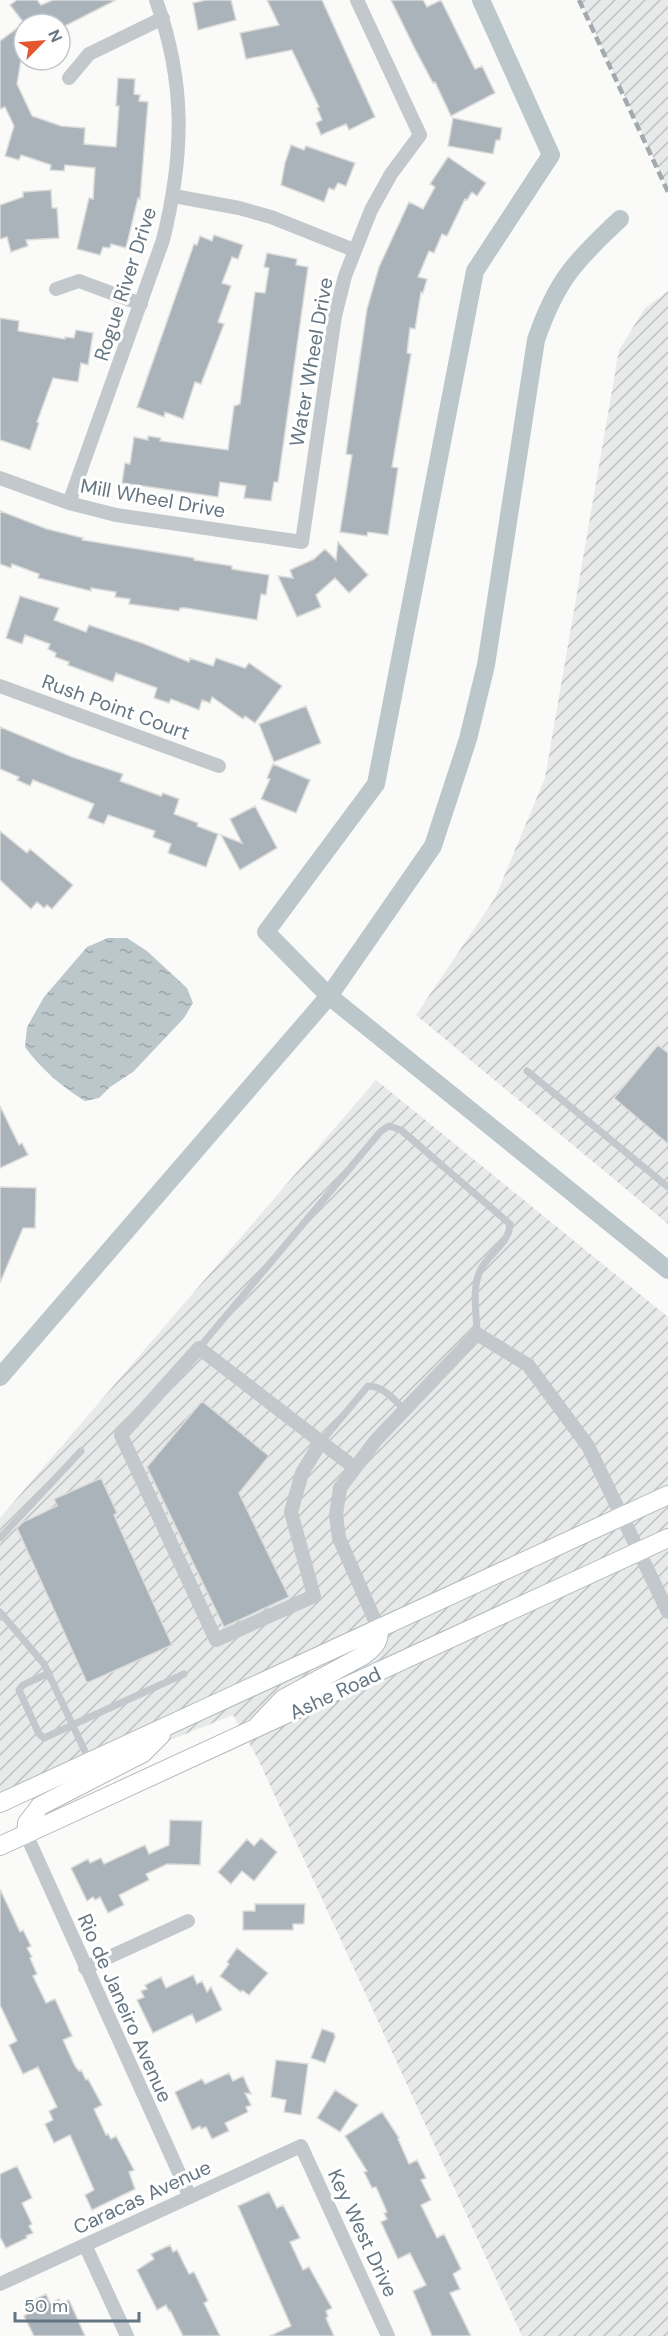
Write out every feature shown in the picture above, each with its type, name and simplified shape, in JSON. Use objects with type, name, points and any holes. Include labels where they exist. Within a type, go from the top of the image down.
[{"type":"street","name":"Rogue River Drive","points":[[69,503],[164,240],[174,196],[180,122],[176,76],[156,0]]},
{"type":"street","name":"Water Wheel Drive","points":[[302,542],[335,316],[354,250],[371,210],[391,174],[420,135],[357,0]]},
{"type":"street","points":[[69,78],[88,54],[162,18]]},
{"type":"street","points":[[174,196],[239,208],[271,217],[354,250]]},
{"type":"street","points":[[56,289],[79,281],[141,304]]},
{"type":"street","name":"Mill Wheel Drive","points":[[0,478],[69,503],[116,515],[302,542]]},
{"type":"street","name":"Rush Point Court","points":[[0,686],[219,766]]},
{"type":"street","points":[[254,1730],[283,1698],[364,1655],[380,1640],[380,1630],[339,1538],[336,1515],[340,1488],[376,1440],[477,1334],[528,1365],[588,1446],[668,1612]]},
{"type":"street","points":[[321,1442],[302,1473],[291,1512],[314,1596],[216,1640],[122,1435],[199,1348],[355,1468]]},
{"type":"street","name":"Ashe Road","points":[[0,1803],[380,1630],[668,1495]]},
{"type":"street","name":"Ashe Road","points":[[0,1846],[668,1538]]},
{"type":"street","points":[[26,1834],[27,1823],[40,1806],[142,1753],[171,1725]]},
{"type":"street","name":"Rio de Janeiro Avenue","points":[[26,1834],[190,2197]]},
{"type":"street","points":[[85,1968],[188,1921]]},
{"type":"street","name":"Caracas Avenue","points":[[0,2284],[301,2146]]},
{"type":"street","name":"Key West Drive","points":[[301,2146],[388,2336]]},
{"type":"street","points":[[85,2245],[127,2336]]},
{"type":"lane","points":[[526,1071],[668,1187]]},
{"type":"lane","points":[[199,1348],[381,1131],[389,1126],[401,1130],[510,1224],[507,1238],[481,1269],[476,1284],[477,1334]]},
{"type":"lane","points":[[321,1442],[368,1386],[376,1386],[405,1410]]},
{"type":"lane","points":[[0,1538],[81,1451]]},
{"type":"lane","points":[[0,1612],[44,1664],[90,1762]]},
{"type":"lane","points":[[49,1673],[23,1685],[19,1690],[39,1734],[44,1738],[184,1674]]},
{"type":"shaded area","points":[[580,0],[668,0],[668,190]]},
{"type":"shaded area","points":[[668,291],[668,1224],[416,1015],[495,898],[545,778],[619,350],[645,308]]},
{"type":"shaded area","points":[[376,1080],[668,1317],[668,2336],[522,2336],[258,1759],[233,1715],[0,1808],[0,1518]]},
{"type":"water","points":[[108,938],[127,938],[147,951],[187,988],[193,1003],[184,1018],[133,1072],[110,1087],[99,1098],[85,1101],[52,1077],[31,1055],[25,1047],[27,1027],[44,997],[87,947]]},
{"type":"building","points":[[17,0],[37,0],[41,5],[53,0],[116,0],[72,22],[72,12],[15,12],[10,5]]},
{"type":"building","points":[[206,0],[231,0],[236,20],[198,30],[193,3]]},
{"type":"building","points":[[267,0],[322,0],[375,117],[349,130],[346,124],[321,135],[316,123],[322,120],[317,108],[319,107],[292,50],[246,59],[240,33],[279,25]]},
{"type":"building","points":[[391,0],[423,0],[427,7],[441,0],[475,69],[482,66],[495,93],[451,116]]},
{"type":"building","points":[[12,32],[12,72],[19,72],[17,84],[32,116],[61,126],[85,128],[84,144],[116,147],[119,106],[116,106],[118,78],[135,79],[134,94],[140,95],[139,101],[148,102],[140,199],[138,198],[126,248],[111,244],[110,248],[103,247],[100,255],[77,249],[89,198],[93,199],[95,168],[65,165],[64,171],[50,170],[51,165],[21,155],[19,160],[5,156],[14,126],[5,107],[0,109],[0,41]]},
{"type":"building","points":[[453,118],[502,128],[500,140],[496,140],[493,154],[448,146]]},
{"type":"building","points":[[291,145],[304,150],[306,146],[355,163],[346,186],[338,183],[334,190],[329,188],[324,202],[281,185]]},
{"type":"building","points":[[448,157],[486,183],[477,196],[472,192],[467,200],[465,199],[447,236],[442,234],[434,253],[429,251],[418,277],[427,279],[423,293],[421,292],[415,329],[410,328],[407,353],[411,354],[392,467],[398,468],[388,535],[368,532],[367,536],[340,532],[352,455],[346,454],[367,309],[379,267],[409,202],[423,209],[435,187],[430,184]]},
{"type":"building","points":[[51,190],[52,208],[57,208],[59,238],[26,240],[28,246],[11,252],[7,237],[0,239],[0,205],[23,197],[23,192]]},
{"type":"building","points":[[214,235],[243,245],[238,259],[232,257],[222,283],[231,286],[218,322],[224,324],[201,384],[195,382],[183,419],[165,412],[164,417],[137,407],[194,244],[197,245],[200,236],[212,241]]},
{"type":"building","points":[[267,253],[297,259],[296,265],[308,267],[278,482],[274,482],[271,501],[244,498],[246,486],[220,482],[218,497],[122,483],[125,463],[130,464],[134,437],[148,440],[148,436],[161,438],[160,441],[228,450],[234,406],[240,404],[255,292],[265,293],[269,268],[264,267]]},
{"type":"building","points":[[0,318],[19,321],[18,331],[65,339],[65,337],[74,338],[76,330],[93,333],[88,365],[81,363],[78,382],[53,378],[37,422],[39,423],[30,450],[0,440]]},
{"type":"building","points":[[0,511],[47,529],[83,538],[82,540],[194,558],[194,560],[232,566],[232,569],[269,575],[266,595],[261,594],[257,620],[186,608],[180,608],[179,611],[129,604],[130,599],[115,597],[116,592],[91,588],[91,591],[38,578],[39,574],[12,564],[11,568],[0,564]]},
{"type":"building","points":[[338,542],[368,575],[349,593],[335,578],[316,595],[321,607],[297,617],[278,576],[293,578],[290,570],[314,559],[325,549],[336,560]]},
{"type":"building","points":[[20,596],[59,608],[54,620],[86,632],[89,625],[189,662],[190,658],[213,666],[216,658],[245,668],[249,663],[282,686],[255,723],[245,716],[243,719],[212,697],[210,703],[202,700],[199,710],[171,699],[169,703],[154,698],[157,688],[116,673],[113,682],[68,665],[69,662],[55,657],[56,653],[48,649],[50,644],[25,635],[22,644],[6,638]]},
{"type":"building","points":[[306,706],[321,743],[274,762],[259,724]]},
{"type":"building","points":[[0,727],[72,757],[123,774],[120,781],[161,796],[163,793],[179,799],[174,814],[218,834],[206,867],[168,853],[171,844],[153,837],[155,831],[108,815],[104,824],[88,818],[94,804],[33,780],[30,786],[17,780],[19,777],[0,769]]},
{"type":"building","points":[[273,764],[310,780],[296,813],[261,799],[270,779],[267,778]]},
{"type":"building","points":[[255,806],[277,848],[240,870],[221,835],[242,843],[230,819]]},
{"type":"building","points":[[0,831],[27,853],[30,849],[73,885],[52,909],[47,905],[44,908],[37,902],[31,909],[0,880]]},
{"type":"building","points":[[658,1045],[668,1053],[668,1144],[614,1098]]},
{"type":"building","points":[[0,1106],[19,1145],[22,1143],[28,1155],[0,1168]]},
{"type":"building","points":[[0,1187],[36,1188],[35,1228],[23,1228],[0,1283]]},
{"type":"building","points":[[202,1401],[269,1456],[239,1493],[289,1597],[224,1627],[147,1467]]},
{"type":"building","points":[[101,1478],[117,1513],[114,1515],[172,1645],[87,1683],[17,1528],[23,1522],[57,1506],[54,1499]]},
{"type":"building","points":[[170,1820],[202,1821],[200,1865],[167,1864],[146,1874],[149,1880],[119,1895],[124,1905],[108,1913],[100,1897],[95,1900],[93,1897],[87,1901],[71,1868],[88,1859],[90,1863],[101,1858],[104,1864],[145,1845],[149,1854],[169,1845]]},
{"type":"building","points":[[261,1838],[277,1852],[254,1881],[242,1871],[231,1884],[218,1872],[247,1839],[254,1846]]},
{"type":"building","points":[[0,1889],[20,1932],[23,1930],[31,1946],[27,1948],[37,1974],[33,1976],[46,2003],[55,1999],[72,2036],[63,2040],[75,2066],[79,2071],[81,2070],[86,2080],[88,2079],[102,2105],[94,2109],[106,2135],[108,2134],[111,2139],[116,2136],[134,2170],[129,2172],[135,2189],[92,2210],[85,2195],[94,2190],[70,2135],[54,2143],[45,2124],[53,2120],[49,2111],[57,2107],[38,2067],[23,2074],[9,2045],[17,2041],[0,2005]]},
{"type":"building","points":[[255,1904],[305,1904],[304,1924],[293,1924],[293,1930],[243,1930],[243,1911],[255,1911]]},
{"type":"building","points":[[237,1948],[268,1973],[249,1995],[242,1990],[241,1992],[220,1976]]},
{"type":"building","points":[[193,1975],[197,1984],[202,1981],[207,1992],[211,1987],[222,2010],[196,2023],[192,2014],[153,2033],[137,2000],[144,1997],[141,1991],[147,1989],[145,1985],[161,1977],[166,1988]]},
{"type":"building","points":[[322,2029],[334,2033],[335,2037],[325,2063],[311,2058]]},
{"type":"building","points":[[276,2060],[308,2064],[301,2115],[284,2112],[286,2100],[271,2097]]},
{"type":"building","points":[[229,2073],[233,2081],[243,2076],[251,2094],[245,2093],[251,2105],[246,2107],[248,2112],[225,2123],[229,2131],[212,2139],[206,2127],[201,2129],[200,2126],[192,2130],[175,2092],[202,2079],[205,2084]]},
{"type":"building","points":[[335,2090],[358,2105],[340,2132],[317,2118]]},
{"type":"building","points":[[382,2112],[399,2138],[409,2164],[417,2160],[426,2178],[421,2180],[431,2200],[421,2205],[437,2238],[444,2234],[461,2269],[453,2274],[460,2289],[450,2293],[471,2336],[432,2336],[413,2291],[426,2285],[410,2253],[398,2259],[381,2222],[387,2219],[384,2213],[387,2212],[376,2187],[372,2188],[364,2172],[367,2171],[345,2136]]},
{"type":"building","points":[[17,2166],[32,2198],[22,2203],[32,2224],[29,2226],[33,2233],[6,2248],[0,2237],[0,2174]]},
{"type":"building","points":[[269,2192],[277,2208],[283,2205],[300,2238],[290,2242],[303,2270],[309,2267],[332,2308],[326,2311],[328,2317],[326,2318],[334,2336],[270,2336],[291,2326],[238,2206]]},
{"type":"building","points":[[170,2245],[173,2252],[177,2250],[189,2274],[194,2272],[208,2301],[204,2303],[220,2336],[183,2336],[166,2305],[157,2310],[137,2270],[154,2259],[151,2254]]},
{"type":"building","points":[[46,2294],[50,2303],[59,2299],[61,2304],[69,2300],[85,2336],[34,2336],[24,2316],[29,2313],[25,2304]]},
{"type":"waterway","points":[[481,0],[551,155],[475,271],[376,784],[266,932],[329,996],[668,1270]]},
{"type":"waterway","points":[[0,1377],[329,996],[433,846],[468,739],[486,665],[536,340],[551,302],[569,273],[591,247],[620,219]]},
{"type":"railway","points":[[579,0],[668,192]]}]
